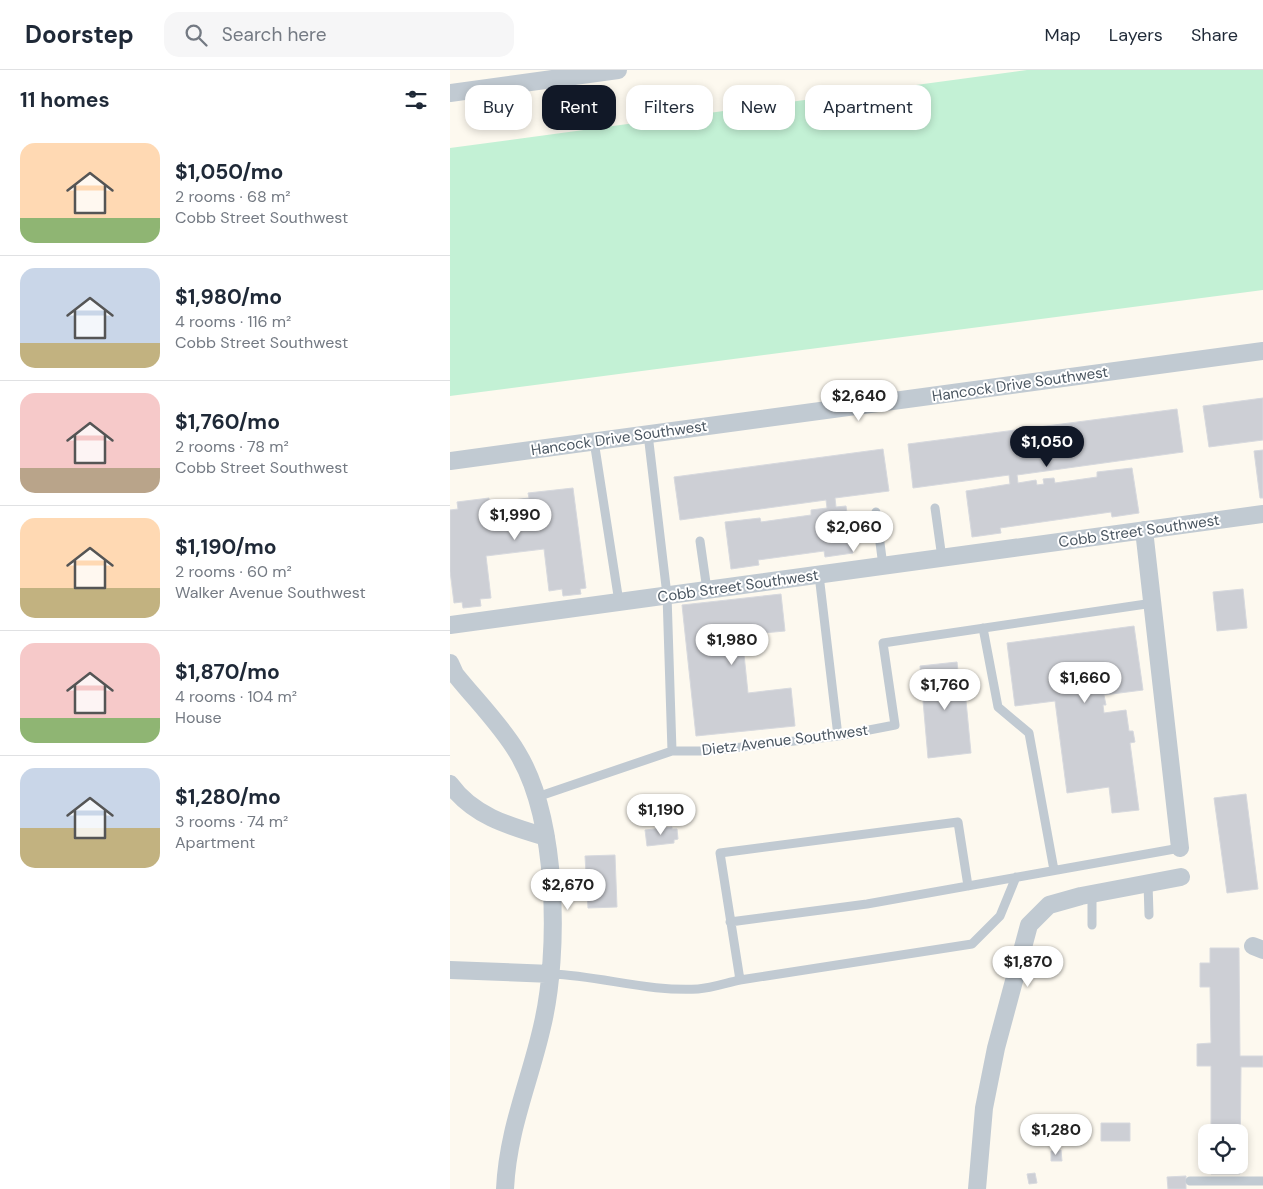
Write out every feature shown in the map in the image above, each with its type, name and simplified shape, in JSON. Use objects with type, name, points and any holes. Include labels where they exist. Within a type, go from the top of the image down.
[{"type":"street","points":[[450,93],[618,70]]},
{"type":"street","name":"Hancock Drive Southwest","points":[[450,461],[1263,351]]},
{"type":"street","name":"Cobb Street Southwest","points":[[450,624],[1263,514]]},
{"type":"street","points":[[1144,530],[1180,848]]},
{"type":"street","points":[[450,663],[455,674],[517,752],[537,797],[546,837],[550,872],[552,974],[542,1026],[510,1141],[505,1189]]},
{"type":"street","points":[[450,784],[461,800],[489,817],[546,837]]},
{"type":"street","points":[[977,1189],[984,1108],[994,1056],[1030,925],[1049,905],[1092,894],[1181,877]]},
{"type":"street","points":[[450,970],[552,974]]},
{"type":"lane","points":[[648,434],[667,595],[672,752]]},
{"type":"lane","points":[[594,441],[619,602]]},
{"type":"lane","points":[[935,508],[942,558]]},
{"type":"lane","points":[[876,512],[883,566]]},
{"type":"lane","points":[[700,541],[707,590]]},
{"type":"lane","points":[[818,575],[838,736]]},
{"type":"lane","name":"Dietz Avenue Southwest","points":[[537,797],[672,752],[707,751],[838,736],[895,724],[884,643],[1153,603]]},
{"type":"lane","points":[[983,628],[998,707],[1029,733],[1054,870]]},
{"type":"lane","points":[[740,980],[720,853],[958,822],[968,886]]},
{"type":"lane","points":[[730,922],[868,904],[1180,848]]},
{"type":"lane","points":[[552,974],[580,975],[635,986],[699,989],[740,980],[972,944],[1000,916],[1016,877]]},
{"type":"lane","points":[[1148,883],[1149,915]]},
{"type":"lane","points":[[1092,894],[1092,925]]},
{"type":"lane","points":[[1190,1181],[1263,1181]]},
{"type":"shaded area","points":[[450,70],[1263,70],[1263,1189],[450,1189]]},
{"type":"green space","points":[[1027,70],[1263,70],[1263,290],[450,396],[450,148],[583,130],[616,130],[616,126],[626,124],[626,130],[713,130],[713,112],[723,111],[723,130],[795,130],[795,101],[805,100],[805,130],[931,130],[931,85],[916,85]]},
{"type":"building","points":[[1263,398],[1263,440],[1209,447],[1203,406]]},
{"type":"building","points":[[1177,409],[1183,452],[1017,475],[1018,483],[1036,480],[1037,485],[1044,484],[1043,479],[1054,478],[1055,483],[1097,477],[1097,472],[1132,468],[1139,513],[1112,517],[1111,512],[1000,528],[1001,533],[972,537],[966,491],[1010,484],[1009,475],[913,488],[908,444]]},
{"type":"building","points":[[883,449],[889,491],[835,498],[836,507],[846,506],[853,553],[825,557],[824,551],[758,560],[759,565],[731,569],[725,522],[760,518],[761,522],[811,515],[811,510],[827,508],[826,500],[680,520],[674,477]]},
{"type":"building","points":[[1263,450],[1263,498],[1260,498],[1254,451]]},
{"type":"building","points":[[573,488],[586,588],[580,589],[581,594],[563,596],[562,589],[549,591],[544,549],[486,556],[491,598],[480,599],[481,606],[463,608],[462,602],[454,603],[450,571],[450,510],[458,509],[457,502],[489,498],[489,503],[529,498],[528,493]]},
{"type":"building","points":[[1243,589],[1247,628],[1217,631],[1213,592]]},
{"type":"building","points":[[781,594],[785,631],[742,635],[748,693],[791,688],[795,726],[696,736],[682,605]]},
{"type":"building","points":[[1134,626],[1143,690],[1104,695],[1106,705],[1103,705],[1104,713],[1126,710],[1129,731],[1133,731],[1135,742],[1130,743],[1139,810],[1112,813],[1109,787],[1067,793],[1055,701],[1015,706],[1007,643]]},
{"type":"building","points":[[957,662],[959,680],[964,680],[971,753],[928,758],[920,666]]},
{"type":"building","points":[[1246,794],[1258,889],[1227,893],[1214,798]]},
{"type":"building","points":[[672,827],[672,829],[677,829],[678,839],[674,840],[674,843],[647,846],[645,830]]},
{"type":"building","points":[[615,855],[617,907],[588,908],[585,856]]},
{"type":"building","points":[[1210,948],[1239,948],[1240,1056],[1263,1056],[1263,1067],[1241,1067],[1240,1124],[1211,1124],[1211,1066],[1197,1066],[1197,1044],[1211,1043],[1210,987],[1200,987],[1200,963],[1210,963]]},
{"type":"building","points":[[1101,1123],[1130,1123],[1130,1141],[1101,1141]]},
{"type":"building","points":[[1061,1150],[1062,1161],[1051,1161],[1051,1151]]},
{"type":"building","points":[[1035,1173],[1037,1183],[1029,1184],[1027,1174]]},
{"type":"building","points":[[1186,1176],[1186,1189],[1168,1189],[1167,1177]]}]
